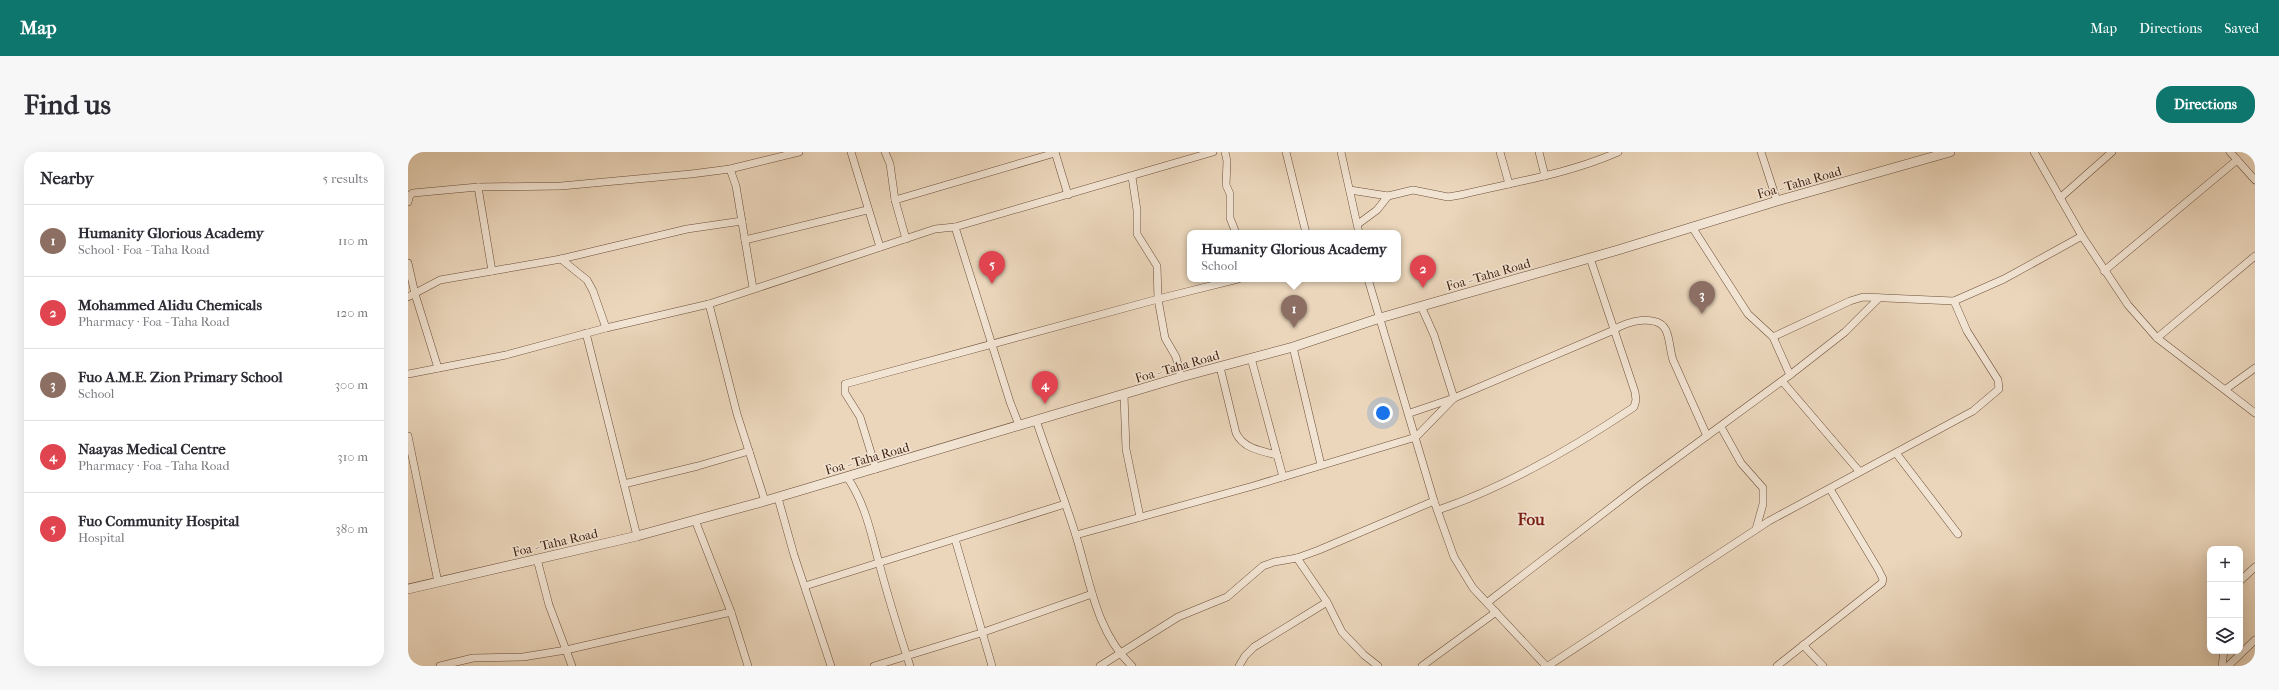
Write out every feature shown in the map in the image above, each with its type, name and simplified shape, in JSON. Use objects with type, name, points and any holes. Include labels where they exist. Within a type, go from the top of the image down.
[{"type":"street","points":[[408,202],[410,195],[413,193],[478,187],[561,186],[730,169],[799,152]]},
{"type":"street","points":[[851,152],[867,210],[880,247]]},
{"type":"street","points":[[885,152],[890,164],[895,200],[906,239]]},
{"type":"street","points":[[408,374],[506,355],[606,328],[709,304],[752,288],[935,229],[955,227],[1132,177],[1212,152]]},
{"type":"street","points":[[1225,152],[1227,161],[1226,185],[1230,194],[1230,218],[1235,230]]},
{"type":"street","points":[[1286,152],[1305,230]]},
{"type":"street","points":[[1341,152],[1359,230]]},
{"type":"street","points":[[1500,152],[1509,184]]},
{"type":"street","points":[[1539,152],[1545,176]]},
{"type":"street","points":[[1350,190],[1388,196],[1413,190],[1448,197],[1545,176],[1596,162],[1618,152]]},
{"type":"street","points":[[1761,152],[1777,202]]},
{"type":"street","name":"Foa - Taha Road","points":[[408,588],[537,560],[637,536],[778,498],[1181,377],[1293,347],[1380,318],[1950,152]]},
{"type":"street","points":[[2034,152],[2082,236],[2128,305],[2157,338],[2226,389],[2255,413]]},
{"type":"street","points":[[2060,198],[2112,152]]},
{"type":"street","points":[[2230,152],[2255,180]]},
{"type":"street","points":[[895,200],[1055,153],[1068,195]]},
{"type":"street","points":[[2104,271],[2237,160]]},
{"type":"street","points":[[730,169],[736,186],[752,288]]},
{"type":"street","points":[[1132,177],[1137,210],[1137,234],[1157,266],[1158,299],[1165,338],[1176,357],[1181,377]]},
{"type":"street","points":[[478,187],[492,271]]},
{"type":"street","points":[[1358,224],[1377,210],[1388,196]]},
{"type":"street","points":[[745,240],[867,210]]},
{"type":"street","points":[[412,296],[430,284],[440,280],[561,260],[687,230],[742,221]]},
{"type":"street","points":[[955,227],[1010,402],[1020,425]]},
{"type":"street","points":[[1692,227],[1748,314],[1773,337],[1790,375]]},
{"type":"street","points":[[1773,337],[1850,301],[1863,297],[1954,301],[2004,279],[2082,236]]},
{"type":"street","points":[[2157,338],[2255,256]]},
{"type":"street","points":[[1438,510],[1476,497],[1506,483],[1634,407],[1636,392],[1590,258]]},
{"type":"street","points":[[561,260],[587,280],[593,291],[606,328]]},
{"type":"street","points":[[408,263],[412,296],[438,368]]},
{"type":"street","points":[[876,469],[860,417],[845,393],[845,384],[992,343],[1226,282]]},
{"type":"street","points":[[1369,282],[1410,413],[1434,501],[1461,571],[1473,588],[1488,602],[1547,666],[1756,529],[1830,489],[1859,471],[1896,453],[1973,411],[1999,389],[1998,380],[1966,331],[1954,301]]},
{"type":"street","points":[[1488,602],[1590,522],[1790,375],[1845,332],[1879,298]]},
{"type":"street","points":[[709,304],[737,414],[765,501]]},
{"type":"street","points":[[1421,306],[1434,335],[1454,398]]},
{"type":"street","points":[[1410,413],[1454,398],[1614,330],[1630,321],[1652,321],[1664,327],[1667,333],[1668,348],[1707,436]]},
{"type":"street","points":[[586,334],[637,536]]},
{"type":"street","points":[[1293,347],[1320,465]]},
{"type":"street","points":[[1251,358],[1283,477]]},
{"type":"street","points":[[1220,367],[1236,433],[1240,442],[1258,451],[1277,454]]},
{"type":"street","points":[[2226,389],[2255,368]]},
{"type":"street","points":[[1782,381],[1859,471]]},
{"type":"street","points":[[1124,395],[1126,449],[1140,517]]},
{"type":"street","points":[[1076,535],[1283,477],[1416,437],[1454,398]]},
{"type":"street","points":[[1036,420],[1076,535],[1092,594],[1104,627],[1120,652],[1132,666]]},
{"type":"street","points":[[1721,427],[1741,463],[1763,488],[1763,504],[1756,529]]},
{"type":"street","points":[[408,436],[438,582]]},
{"type":"street","points":[[624,484],[698,466],[749,451]]},
{"type":"street","points":[[1896,453],[1958,534]]},
{"type":"street","points":[[847,477],[858,492],[872,531],[879,563],[910,666]]},
{"type":"street","points":[[1777,666],[1882,583],[1883,579],[1849,518],[1830,489]]},
{"type":"street","points":[[778,498],[831,666]]},
{"type":"street","points":[[1100,666],[1120,652],[1178,617],[1227,597],[1263,566],[1285,559],[1297,558],[1336,544],[1434,501]]},
{"type":"street","points":[[805,586],[1065,504]]},
{"type":"street","points":[[695,520],[731,612],[748,666]]},
{"type":"street","points":[[955,539],[981,633],[992,666]]},
{"type":"street","points":[[1297,558],[1327,602],[1342,632],[1364,655],[1378,666]]},
{"type":"street","points":[[537,560],[549,605],[572,666]]},
{"type":"street","points":[[2243,578],[2255,567]]},
{"type":"street","points":[[874,666],[981,633],[1092,594]]},
{"type":"street","points":[[1239,666],[1245,656],[1264,640],[1327,602]]},
{"type":"street","points":[[440,666],[473,658],[523,657],[566,650],[731,612]]},
{"type":"street","points":[[1427,665],[1496,612]]},
{"type":"street","points":[[2228,666],[2255,640]]},
{"type":"street","points":[[1803,645],[1823,666]]},
{"type":"street","points":[[2222,666],[2224,654]]},
{"type":"place","name":"Fuo Community Hospital","points":[[992,284]]},
{"type":"place","name":"Mohammed Alidu Chemicals","points":[[1423,288]]},
{"type":"place","name":"Fuo A.M.E. Zion Primary School","points":[[1702,314]]},
{"type":"place","name":"Humanity Glorious Academy","points":[[1294,328]]},
{"type":"place","name":"Naayas Medical Centre","points":[[1045,404]]},
{"type":"district","name":"Fou","points":[[1531,519]]}]
